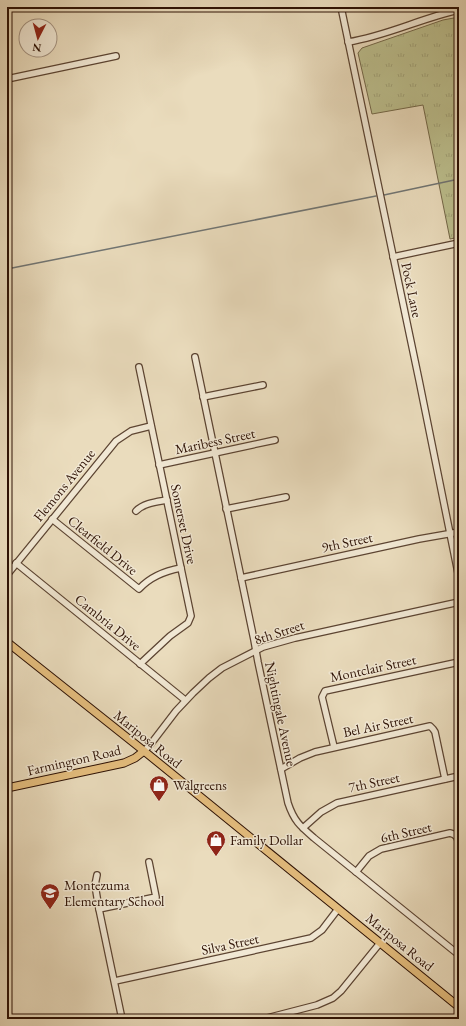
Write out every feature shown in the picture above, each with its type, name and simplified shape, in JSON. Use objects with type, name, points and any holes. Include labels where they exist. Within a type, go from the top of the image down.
[{"type":"main road","name":"Mariposa Road","points":[[7,642],[144,751],[459,1007]]},
{"type":"main road","name":"Farmington Road","points":[[7,788],[124,763],[135,758],[144,751]]},
{"type":"street","name":"Pock Lane","points":[[341,7],[459,578]]},
{"type":"street","points":[[348,42],[380,36],[427,18],[459,10]]},
{"type":"street","points":[[7,79],[116,56]]},
{"type":"street","points":[[393,257],[459,243]]},
{"type":"street","name":"Nightingale Avenue","points":[[195,357],[288,803],[292,813],[297,823],[459,955]]},
{"type":"street","name":"Somerset Drive","points":[[139,367],[191,618],[188,623],[170,636],[140,664]]},
{"type":"street","points":[[203,397],[264,385]]},
{"type":"street","name":"Flemons Avenue","points":[[7,575],[116,441],[131,431],[151,426]]},
{"type":"street","name":"Maribess Street","points":[[159,464],[275,440]]},
{"type":"street","points":[[226,509],[286,496]]},
{"type":"street","points":[[136,511],[152,502],[167,500]]},
{"type":"street","name":"Clearfield Drive","points":[[52,519],[139,589],[155,576],[181,568]]},
{"type":"street","name":"9th Street","points":[[241,578],[459,532]]},
{"type":"street","name":"Cambria Drive","points":[[16,563],[185,700]]},
{"type":"street","name":"8th Street","points":[[144,751],[185,700],[209,678],[222,668],[263,647],[295,638],[459,602]]},
{"type":"street","name":"Montclair Street","points":[[334,747],[322,697],[325,691],[459,662]]},
{"type":"street","name":"Bel Air Street","points":[[281,769],[314,752],[430,726],[435,732],[444,779]]},
{"type":"street","name":"7th Street","points":[[303,828],[321,812],[337,803],[459,776]]},
{"type":"street","name":"6th Street","points":[[356,872],[369,856],[381,849],[450,833],[456,835],[458,838],[459,848]]},
{"type":"street","points":[[99,909],[156,897],[149,862]]},
{"type":"street","points":[[97,875],[95,885],[99,909],[122,1019]]},
{"type":"street","name":"Silva Street","points":[[115,981],[311,938],[322,930],[338,909]]},
{"type":"street","points":[[263,1019],[278,1017],[317,1005],[333,998],[341,991],[380,943]]},
{"type":"green space","points":[[459,17],[459,237],[450,239],[423,105],[372,114],[358,53],[362,48],[443,20]]},
{"type":"waterway","points":[[384,195],[459,179]]},
{"type":"waterway","points":[[7,269],[376,196]]},
{"type":"place","name":"Walgreens","points":[[159,802]]},
{"type":"place","name":"Family Dollar","points":[[216,857]]},
{"type":"place","name":"Montezuma Elementary School","points":[[50,910]]}]
